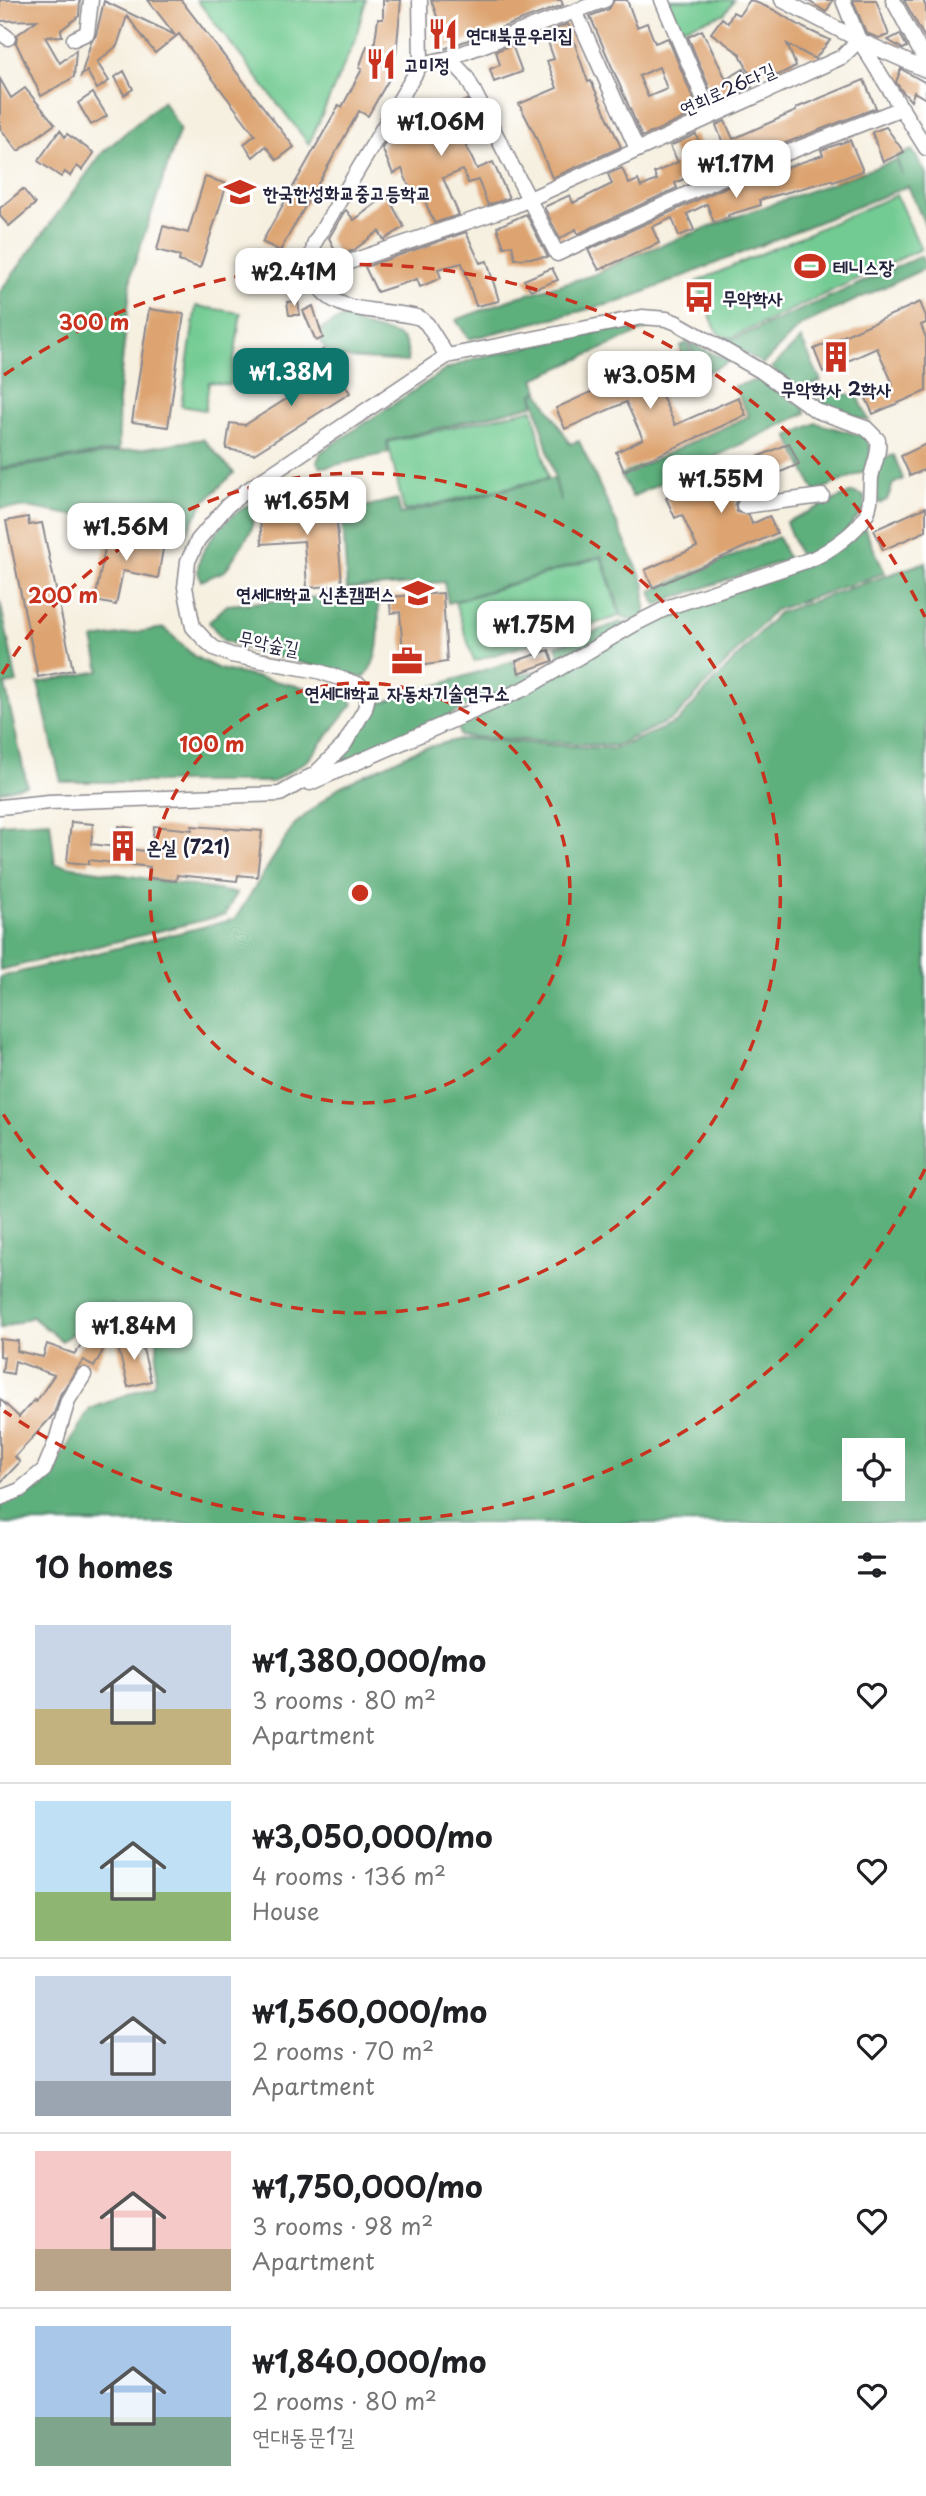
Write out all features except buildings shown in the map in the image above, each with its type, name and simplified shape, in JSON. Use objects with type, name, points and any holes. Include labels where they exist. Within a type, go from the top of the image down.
[{"type":"street","points":[[74,39],[87,33],[91,0]]},
{"type":"street","points":[[307,778],[310,783],[526,688],[669,607],[812,559],[833,549],[865,517],[878,446],[878,440],[866,429],[817,411],[761,371],[667,319],[642,317],[447,356],[427,324],[420,318],[342,304],[324,294],[311,266],[315,242],[421,64],[420,0]]},
{"type":"street","points":[[421,64],[449,58],[605,0]]},
{"type":"street","points":[[662,0],[711,116]]},
{"type":"street","points":[[782,0],[859,40],[926,70]]},
{"type":"street","points":[[843,0],[859,40],[926,148]]},
{"type":"street","points":[[893,0],[926,62]]},
{"type":"street","points":[[575,11],[637,149]]},
{"type":"street","name":"연희로26다길","points":[[314,274],[529,199],[842,57],[859,40]]},
{"type":"street","points":[[449,58],[466,76],[557,254],[715,181],[902,108]]},
{"type":"street","name":"무악숲길","points":[[0,807],[49,802],[280,794],[307,778],[344,745],[368,703],[366,691],[360,685],[318,671],[231,655],[214,648],[193,627],[185,587],[188,561],[198,540],[228,506],[447,356]]},
{"type":"street","points":[[744,506],[822,496]]},
{"type":"street","points":[[0,1497],[20,1490],[44,1470],[68,1400],[84,1375]]},
{"type":"green space","points":[[197,0],[366,0],[355,40],[309,144]]},
{"type":"green space","points":[[668,0],[734,0],[724,14],[679,29]]},
{"type":"green space","points":[[163,101],[180,129],[132,271],[118,401],[119,450],[0,468],[0,292],[103,152]]},
{"type":"green space","points":[[912,150],[926,173],[926,227],[908,186],[622,301],[469,339],[456,320],[517,297],[593,275],[625,259],[733,218],[896,160],[902,174],[896,157]]},
{"type":"green space","name":"테니스장","points":[[896,195],[921,249],[733,337],[725,337],[717,332],[696,282]]},
{"type":"green space","points":[[921,256],[926,268],[801,325],[763,364],[723,340],[737,338]]},
{"type":"green space","points":[[196,306],[241,313],[230,385],[209,382],[205,410],[181,406]]},
{"type":"green space","points":[[346,316],[363,326],[397,335],[406,344],[407,362],[330,357],[315,332]]},
{"type":"green space","points":[[641,323],[653,323],[654,326],[534,379],[539,390],[534,393],[539,392],[570,444],[579,441],[645,585],[645,615],[634,621],[622,617],[602,556],[448,603],[444,582],[347,589],[341,489],[353,486],[364,507],[397,499],[401,514],[554,478],[561,502],[533,393],[533,405],[387,441],[388,453],[327,467],[320,466],[317,462],[321,452],[447,369],[476,358]]},
{"type":"green space","points":[[801,339],[821,381],[799,390],[771,368]]},
{"type":"green space","points":[[686,343],[701,376],[694,379],[680,347]]},
{"type":"green space","points":[[689,343],[730,361],[703,374]]},
{"type":"green space","points":[[758,380],[803,407],[806,413],[632,497],[621,475],[749,416],[734,386]]},
{"type":"green space","points":[[838,393],[858,396],[869,421],[822,406],[819,400]]},
{"type":"green space","points":[[533,409],[548,478],[404,511],[388,442]]},
{"type":"green space","points":[[816,423],[866,437],[872,456],[870,469],[815,492],[788,436]]},
{"type":"green space","points":[[203,439],[234,473],[204,502],[184,536],[33,508],[0,508],[0,470]]},
{"type":"green space","points":[[894,455],[903,479],[893,484],[887,500],[880,503],[874,497],[878,470],[884,458]]},
{"type":"green space","points":[[852,492],[864,496],[865,508],[837,542],[800,557],[786,522]]},
{"type":"green space","points":[[260,501],[256,503],[251,531],[225,571],[201,581],[198,570],[200,560],[212,538],[241,510]]},
{"type":"green space","points":[[862,523],[885,573],[775,610],[675,718],[615,746],[460,736],[457,722],[670,611],[791,571]]},
{"type":"green space","points":[[778,537],[788,559],[656,606],[651,591]]},
{"type":"green space","points":[[601,557],[620,616],[474,661],[455,602]]},
{"type":"green space","points":[[926,562],[926,1523],[0,1523],[0,1504],[42,1488],[90,1409],[154,1384],[158,1337],[112,1304],[62,1341],[32,1317],[0,1329],[0,977],[235,919],[294,825],[339,787],[417,750],[456,740],[473,739],[615,749],[677,722],[778,613]]},
{"type":"green space","points":[[378,592],[377,649],[370,670],[363,678],[253,651],[223,640],[209,622],[227,605]]},
{"type":"green space","points":[[0,601],[17,683],[5,685],[27,785],[0,792]]},
{"type":"green space","points":[[620,622],[630,625],[562,664],[556,646]]},
{"type":"green space","points":[[164,628],[195,657],[219,669],[349,697],[353,704],[308,760],[273,782],[61,782],[38,683],[100,671],[93,639]]},
{"type":"green space","points":[[513,661],[519,675],[558,666],[335,767],[331,763],[353,743],[374,705]]},
{"type":"green space","points":[[50,821],[55,864],[236,893],[225,915],[0,970],[0,824]]},
{"type":"place","name":"연대북문우리집","points":[[443,34]]},
{"type":"place","name":"고미정","points":[[381,64]]},
{"type":"place","name":"한국한성화교중고등학교","points":[[240,192]]},
{"type":"place","name":"테니스장","points":[[810,266]]},
{"type":"place","name":"무악학사","points":[[699,297]]},
{"type":"place","name":"무악학사 2학사","points":[[836,357]]},
{"type":"place","name":"연세대학교 신촌캠퍼스","points":[[418,593]]},
{"type":"place","name":"연세대학교 자동차기술연구소","points":[[407,661]]},
{"type":"place","name":"온실 (721)","points":[[123,846]]}]
